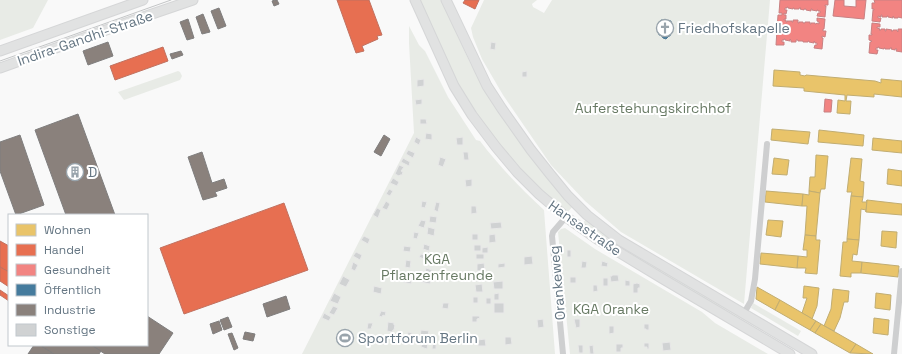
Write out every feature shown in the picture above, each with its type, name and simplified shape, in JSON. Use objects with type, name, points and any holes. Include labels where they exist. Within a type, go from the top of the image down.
[{"type":"main road","name":"Indira-Gandhi-Straße","points":[[0,51],[143,0]]},
{"type":"main road","name":"Indira-Gandhi-Straße","points":[[0,68],[193,0]]},
{"type":"main road","name":"Hansastraße","points":[[415,0],[454,86],[472,115],[517,172],[539,194],[566,217],[597,239],[790,354]]},
{"type":"main road","name":"Hansastraße","points":[[446,0],[487,86],[502,110],[531,150],[572,200],[587,215],[619,240],[744,314],[801,351],[812,354]]},
{"type":"street","points":[[744,314],[751,301],[755,279],[767,144]]},
{"type":"street","name":"Orankeweg","points":[[563,354],[552,236],[553,232],[566,217]]},
{"type":"street","points":[[894,354],[902,271]]},
{"type":"green space","points":[[0,0],[48,0],[33,28],[0,40]]},
{"type":"green space","points":[[418,0],[441,0],[471,65],[496,108],[573,206],[567,213],[517,168],[473,110],[457,82]]},
{"type":"green space","name":"Auferstehungskirchhof","points":[[484,0],[537,0],[532,4],[533,7],[544,13],[552,0],[770,0],[744,304],[621,232],[585,201],[551,165],[503,95],[482,59],[473,37],[471,28]]},
{"type":"green space","name":"KGA Pflanzenfreunde","points":[[409,26],[419,45],[425,51],[448,97],[476,140],[480,141],[510,177],[544,210],[555,354],[302,354],[414,133]]},
{"type":"green space","points":[[178,71],[182,76],[180,80],[124,100],[118,92]]},
{"type":"green space","points":[[587,218],[787,342],[785,344],[726,310],[704,300],[581,225]]},
{"type":"green space","name":"KGA Oranke","points":[[565,228],[595,249],[702,312],[715,323],[768,354],[570,354],[558,232]]},
{"type":"green space","points":[[753,303],[801,331],[798,336],[751,308]]},
{"type":"building: Wohnen","points":[[774,70],[800,72],[800,75],[805,76],[875,81],[881,83],[881,79],[902,81],[902,97],[874,94],[874,97],[847,95],[846,101],[851,101],[850,114],[837,113],[838,100],[845,101],[845,95],[804,91],[804,88],[773,86]]},
{"type":"building: Wohnen","points":[[772,129],[810,132],[808,144],[771,140]]},
{"type":"building: Wohnen","points":[[819,130],[864,135],[863,146],[818,142]]},
{"type":"building: Wohnen","points":[[873,138],[902,141],[902,153],[872,150]]},
{"type":"building: Wohnen","points":[[816,155],[828,156],[825,189],[821,189],[820,193],[809,191],[810,177],[815,177]]},
{"type":"building: Wohnen","points":[[774,158],[789,160],[787,175],[772,174]]},
{"type":"building: Wohnen","points":[[851,158],[862,159],[860,181],[864,182],[863,197],[851,196],[852,192],[847,192]]},
{"type":"building: Wohnen","points":[[888,169],[902,171],[902,186],[887,184]]},
{"type":"building: Wohnen","points":[[766,191],[803,194],[802,206],[765,202]]},
{"type":"building: Wohnen","points":[[809,191],[820,193],[816,236],[805,235],[807,206],[802,206],[803,194],[809,195]]},
{"type":"building: Wohnen","points":[[851,196],[863,197],[862,202],[867,202],[866,212],[866,210],[861,209],[859,240],[847,239]]},
{"type":"building: Wohnen","points":[[867,200],[902,204],[902,215],[866,212]]},
{"type":"building: Wohnen","points":[[768,220],[783,221],[781,237],[766,235]]},
{"type":"building: Wohnen","points":[[882,231],[897,232],[896,248],[881,246]]},
{"type":"building: Wohnen","points":[[805,235],[816,236],[816,240],[820,240],[817,274],[805,273],[806,268],[797,268],[798,256],[807,257],[807,250],[803,250]]},
{"type":"building: Wohnen","points":[[847,239],[859,240],[857,255],[853,254],[852,261],[862,262],[861,273],[851,273],[851,277],[840,276],[843,242],[847,242]]},
{"type":"building: Wohnen","points":[[761,253],[798,256],[797,268],[760,264]]},
{"type":"building: Wohnen","points":[[862,262],[899,266],[898,277],[861,273]]},
{"type":"building: Wohnen","points":[[804,286],[819,288],[817,306],[812,319],[802,313],[807,298],[803,298]]},
{"type":"building: Wohnen","points":[[757,287],[780,300],[775,310],[756,299]]},
{"type":"building: Wohnen","points":[[833,289],[849,291],[848,302],[844,302],[840,318],[834,331],[824,326],[831,309]]},
{"type":"building: Wohnen","points":[[876,293],[891,295],[890,310],[875,308]]},
{"type":"building: Wohnen","points":[[780,300],[816,321],[810,330],[775,310]]},
{"type":"building: Wohnen","points":[[874,318],[889,320],[888,335],[873,333]]},
{"type":"building: Wohnen","points":[[816,321],[821,324],[815,333],[810,330]]},
{"type":"building: Wohnen","points":[[821,324],[856,344],[850,353],[815,333]]},
{"type":"building: Wohnen","points":[[856,344],[873,354],[850,353]]},
{"type":"building: Handel","points":[[337,0],[369,0],[382,35],[377,36],[378,39],[362,46],[364,51],[356,53]]},
{"type":"building: Handel","points":[[465,0],[479,0],[475,9],[463,3]]},
{"type":"building: Handel","points":[[163,47],[168,61],[115,80],[110,66]]},
{"type":"building: Handel","points":[[284,203],[308,270],[184,314],[160,248]]},
{"type":"building: Handel","points":[[0,241],[8,245],[8,271],[0,267]]},
{"type":"building: Handel","points":[[0,267],[8,271],[8,286],[0,281]]},
{"type":"building: Handel","points":[[0,290],[8,295],[8,300],[0,295]]},
{"type":"building: Gesundheit","points":[[780,0],[828,0],[828,5],[825,5],[825,17],[817,16],[820,11],[812,9],[811,11],[800,9],[801,8],[793,9],[787,7],[785,8],[785,10],[787,10],[786,14],[784,13],[784,15],[786,15],[786,19],[784,20],[786,20],[786,22],[798,20],[798,23],[810,22],[810,24],[819,24],[817,18],[825,19],[823,31],[826,31],[825,37],[822,36],[822,49],[814,48],[817,43],[814,41],[814,43],[798,40],[796,40],[796,42],[791,42],[790,39],[790,41],[784,39],[782,42],[784,42],[784,45],[776,45],[778,15],[782,15],[782,13],[779,13]]},
{"type":"building: Gesundheit","points":[[835,0],[844,0],[844,6],[856,7],[856,0],[866,0],[864,19],[833,16]]},
{"type":"building: Gesundheit","points":[[874,0],[902,0],[902,18],[894,18],[893,16],[893,18],[888,16],[882,17],[881,15],[881,17],[878,16],[878,18],[881,18],[880,22],[872,21],[874,9],[872,9],[872,3],[875,3]]},
{"type":"building: Gesundheit","points":[[872,23],[880,24],[880,27],[877,27],[880,29],[879,30],[897,30],[898,32],[898,29],[902,29],[902,52],[896,51],[897,49],[884,49],[878,47],[876,48],[876,50],[878,50],[877,54],[869,53],[870,42],[872,41],[869,40],[869,35],[872,35]]},
{"type":"building: Gesundheit","points":[[825,99],[832,100],[831,112],[824,112]]},
{"type":"building: Öffentlich","points":[[661,20],[671,21],[670,36],[666,39],[659,35]]},
{"type":"building: Industrie","points":[[277,0],[279,4],[274,6],[272,1]]},
{"type":"building: Industrie","points":[[219,8],[226,26],[218,29],[211,11]]},
{"type":"building: Industrie","points":[[203,14],[210,32],[202,34],[196,17]]},
{"type":"building: Industrie","points":[[188,19],[194,38],[187,40],[180,22]]},
{"type":"building: Industrie","points":[[108,42],[113,56],[88,65],[83,51]]},
{"type":"building: Industrie","points":[[181,51],[183,55],[172,59],[170,54]]},
{"type":"building: Industrie","name":"D","points":[[78,114],[115,214],[66,214],[35,130]]},
{"type":"building: Industrie","points":[[20,135],[44,205],[16,214],[0,171],[0,142]]},
{"type":"building: Industrie","points":[[384,135],[390,139],[381,156],[374,152]]},
{"type":"building: Industrie","points":[[202,152],[212,183],[224,179],[227,188],[215,192],[217,196],[203,200],[188,157]]},
{"type":"building: Industrie","points":[[286,296],[290,309],[267,317],[263,304]]},
{"type":"building: Industrie","points":[[148,317],[173,333],[159,354],[105,354],[93,346],[148,346]]},
{"type":"building: Industrie","points":[[228,317],[232,327],[224,330],[220,320]]},
{"type":"building: Industrie","points":[[219,321],[222,330],[213,334],[210,324]]},
{"type":"building: Industrie","points":[[245,332],[255,334],[253,341],[243,339]]},
{"type":"building: Industrie","points":[[232,333],[238,348],[234,350],[228,334]]},
{"type":"building: Industrie","points":[[33,346],[42,346],[54,354],[28,354]]},
{"type":"building: Industrie","points":[[42,346],[93,346],[101,351],[99,354],[54,354]]},
{"type":"building: Sonstige","points":[[491,42],[496,43],[495,50],[490,49]]},
{"type":"building: Sonstige","points":[[527,71],[527,77],[522,77],[522,72]]},
{"type":"building: Sonstige","points":[[424,79],[424,86],[417,87],[417,80]]},
{"type":"building: Sonstige","points":[[422,99],[422,104],[416,105],[415,100]]},
{"type":"building: Sonstige","points":[[420,119],[426,119],[427,124],[420,124]]},
{"type":"building: Sonstige","points":[[426,133],[432,134],[432,140],[425,139]]},
{"type":"building: Sonstige","points":[[416,137],[421,140],[419,145],[414,142]]},
{"type":"building: Sonstige","points":[[463,137],[463,145],[457,145],[456,138]]},
{"type":"building: Sonstige","points":[[408,150],[415,153],[413,158],[406,154]]},
{"type":"building: Sonstige","points":[[463,152],[468,152],[469,160],[464,160]]},
{"type":"building: Sonstige","points":[[440,157],[446,159],[443,167],[438,165]]},
{"type":"building: Sonstige","points":[[403,158],[410,162],[409,166],[401,162]]},
{"type":"building: Sonstige","points":[[399,165],[404,167],[401,171],[403,172],[402,175],[399,176],[395,174]]},
{"type":"building: Sonstige","points":[[393,178],[399,182],[397,186],[390,183]]},
{"type":"building: Sonstige","points":[[472,179],[472,186],[466,187],[465,180]]},
{"type":"building: Sonstige","points":[[389,189],[393,191],[390,196],[386,194]]},
{"type":"building: Sonstige","points":[[386,201],[390,204],[387,210],[382,208]]},
{"type":"building: Sonstige","points":[[422,201],[427,202],[425,208],[421,207]]},
{"type":"building: Sonstige","points":[[436,202],[440,203],[438,212],[434,210]]},
{"type":"building: Sonstige","points":[[471,206],[476,206],[477,213],[471,214]]},
{"type":"building: Sonstige","points":[[377,208],[381,210],[378,218],[373,215]]},
{"type":"building: Sonstige","points":[[430,216],[437,217],[436,223],[429,222]]},
{"type":"building: Sonstige","points":[[421,220],[426,221],[424,228],[418,226]]},
{"type":"building: Sonstige","points":[[501,222],[502,228],[491,229],[490,223]]},
{"type":"building: Sonstige","points":[[428,227],[435,229],[434,236],[427,234]]},
{"type":"building: Sonstige","points":[[414,232],[419,233],[417,239],[413,238]]},
{"type":"building: Sonstige","points":[[472,234],[478,234],[478,240],[472,240]]},
{"type":"building: Sonstige","points":[[495,234],[496,242],[489,243],[489,235]]},
{"type":"building: Sonstige","points":[[364,236],[370,239],[368,244],[361,240]]},
{"type":"building: Sonstige","points":[[424,244],[430,246],[429,251],[423,249]]},
{"type":"building: Sonstige","points":[[474,245],[481,245],[481,251],[474,251]]},
{"type":"building: Sonstige","points":[[404,246],[411,247],[410,252],[403,251]]},
{"type":"building: Sonstige","points":[[488,247],[488,253],[482,253],[482,248]]},
{"type":"building: Sonstige","points":[[567,250],[571,250],[571,257],[567,257]]},
{"type":"building: Sonstige","points":[[356,252],[362,255],[360,260],[353,256]]},
{"type":"building: Sonstige","points":[[421,254],[431,257],[429,261],[419,257]]},
{"type":"building: Sonstige","points":[[476,254],[484,254],[484,259],[476,259]]},
{"type":"building: Sonstige","points":[[532,256],[533,264],[524,265],[524,257]]},
{"type":"building: Sonstige","points":[[406,260],[411,261],[410,268],[405,267]]},
{"type":"building: Sonstige","points":[[582,261],[587,262],[586,268],[581,268]]},
{"type":"building: Sonstige","points":[[602,261],[608,263],[607,267],[601,266]]},
{"type":"building: Sonstige","points":[[353,262],[358,265],[355,271],[351,269]]},
{"type":"building: Sonstige","points":[[484,263],[485,270],[477,271],[477,264]]},
{"type":"building: Sonstige","points":[[505,263],[505,267],[498,268],[498,264]]},
{"type":"building: Sonstige","points":[[426,268],[432,270],[431,274],[425,273]]},
{"type":"building: Sonstige","points":[[395,272],[400,273],[399,279],[394,278]]},
{"type":"building: Sonstige","points":[[477,275],[482,275],[483,281],[478,282]]},
{"type":"building: Sonstige","points":[[618,275],[619,281],[611,282],[610,276]]},
{"type":"building: Sonstige","points":[[343,276],[350,280],[346,287],[339,284]]},
{"type":"building: Sonstige","points":[[404,277],[412,279],[411,284],[403,282]]},
{"type":"building: Sonstige","points":[[422,277],[431,279],[430,284],[421,282]]},
{"type":"building: Sonstige","points":[[570,277],[576,277],[576,283],[570,283]]},
{"type":"building: Sonstige","points":[[603,278],[608,278],[608,286],[603,286]]},
{"type":"building: Sonstige","points":[[625,280],[630,281],[630,286],[625,286]]},
{"type":"building: Sonstige","points":[[503,281],[503,289],[494,289],[493,282]]},
{"type":"building: Sonstige","points":[[482,284],[483,292],[476,292],[475,285]]},
{"type":"building: Sonstige","points":[[633,284],[640,284],[638,293],[633,293]]},
{"type":"building: Sonstige","points":[[593,285],[597,285],[598,291],[593,292]]},
{"type":"building: Sonstige","points":[[374,286],[382,288],[381,294],[373,292]]},
{"type":"building: Sonstige","points":[[334,293],[341,297],[338,304],[330,301]]},
{"type":"building: Sonstige","points":[[499,293],[499,300],[494,300],[494,294]]},
{"type":"building: Sonstige","points":[[473,297],[478,297],[478,303],[473,303]]},
{"type":"building: Sonstige","points":[[486,298],[491,298],[491,304],[486,304]]},
{"type":"building: Sonstige","points":[[443,303],[449,303],[448,309],[442,308]]},
{"type":"building: Sonstige","points":[[494,303],[504,303],[504,313],[494,313]]},
{"type":"building: Sonstige","points":[[333,306],[338,308],[334,315],[329,313]]},
{"type":"building: Sonstige","points":[[381,311],[386,312],[385,316],[379,316]]},
{"type":"building: Sonstige","points":[[324,313],[331,317],[329,321],[322,318]]},
{"type":"building: Sonstige","points":[[472,316],[479,316],[480,318],[477,319],[477,322],[472,322]]},
{"type":"building: Sonstige","points":[[543,319],[544,327],[538,328],[537,320]]},
{"type":"building: Sonstige","points":[[574,319],[580,319],[580,327],[576,328]]},
{"type":"building: Sonstige","points":[[388,322],[394,323],[395,325],[392,332],[387,331]]},
{"type":"building: Sonstige","points":[[368,323],[373,323],[371,329],[367,329]]},
{"type":"building: Sonstige","points":[[644,324],[649,324],[649,330],[644,329]]},
{"type":"building: Sonstige","points":[[609,326],[614,326],[614,333],[609,334]]},
{"type":"building: Sonstige","points":[[421,330],[429,331],[427,338],[420,337]]},
{"type":"building: Sonstige","points":[[408,332],[412,333],[411,340],[407,339]]},
{"type":"building: Sonstige","points":[[505,337],[511,337],[512,344],[505,345]]},
{"type":"building: Sonstige","points":[[485,339],[486,346],[478,346],[478,340]]},
{"type":"building: Sonstige","points":[[433,340],[436,341],[436,349],[432,349]]},
{"type":"building: Sonstige","points":[[422,342],[428,343],[427,349],[421,347]]},
{"type":"building: Sonstige","points":[[670,342],[671,350],[663,351],[662,343]]},
{"type":"building: Sonstige","points":[[644,343],[649,343],[649,349],[644,347]]},
{"type":"building: Sonstige","points":[[616,344],[623,344],[621,352],[616,352]]},
{"type":"building: Sonstige","points":[[578,345],[583,345],[583,353],[579,353]]},
{"type":"building: Sonstige","points":[[593,345],[594,354],[590,354],[589,346]]},
{"type":"tram line","points":[[0,61],[171,0]]},
{"type":"place","name":"Friedhofskapelle","points":[[665,28]]},
{"type":"place","name":"D","points":[[75,172]]},
{"type":"place","name":"Sportforum Berlin","points":[[345,338]]}]
